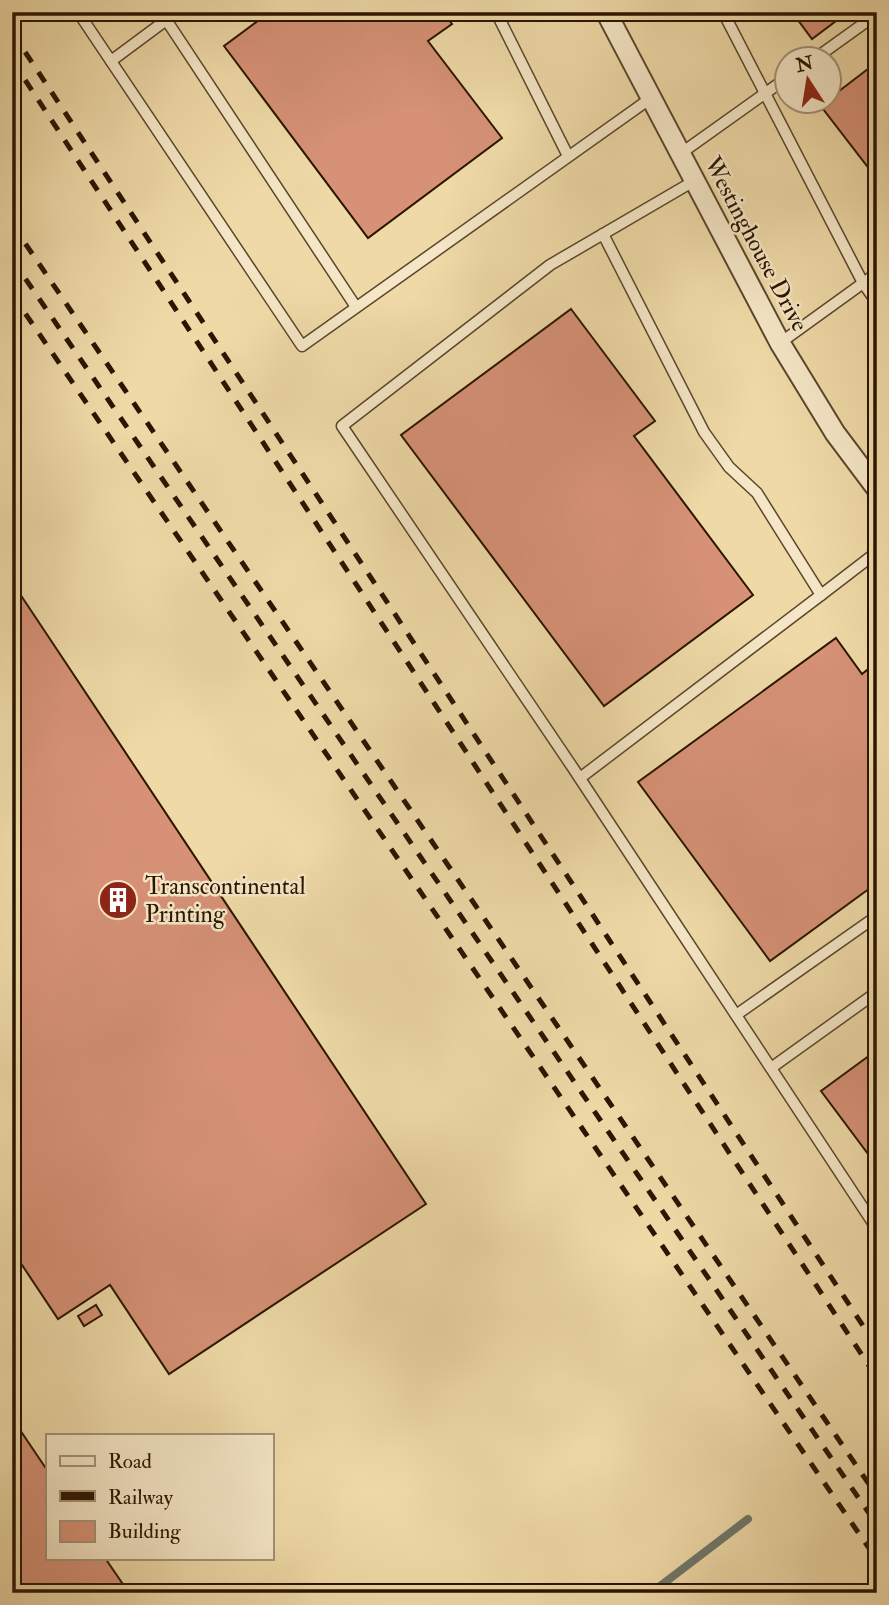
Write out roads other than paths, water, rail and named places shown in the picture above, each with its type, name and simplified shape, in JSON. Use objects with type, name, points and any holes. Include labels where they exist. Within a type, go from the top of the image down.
[{"type":"street","name":"Westinghouse Drive","points":[[606,12],[780,343],[835,433],[877,489]]},
{"type":"lane","points":[[78,12],[302,346],[651,98]]},
{"type":"lane","points":[[111,61],[164,16],[177,12]]},
{"type":"lane","points":[[496,12],[568,156]]},
{"type":"lane","points":[[723,12],[863,283],[877,303]]},
{"type":"lane","points":[[832,46],[877,14]]},
{"type":"lane","points":[[164,16],[356,307]]},
{"type":"lane","points":[[680,153],[774,88]]},
{"type":"lane","points":[[694,181],[550,265],[342,426],[580,778],[877,1229]]},
{"type":"lane","points":[[603,234],[705,432],[729,467],[757,493],[821,595]]},
{"type":"lane","points":[[780,343],[877,273]]},
{"type":"lane","points":[[580,778],[877,552]]},
{"type":"lane","points":[[736,1015],[877,916]]},
{"type":"lane","points":[[771,1068],[877,992]]},
{"type":"waterway","points":[[651,1593],[748,1519]]},
{"type":"railway","points":[[12,32],[877,1347]]},
{"type":"railway","points":[[12,60],[877,1378]]},
{"type":"railway","points":[[12,224],[877,1496]]},
{"type":"railway","points":[[12,259],[877,1525]]},
{"type":"railway","points":[[12,294],[877,1560]]},
{"type":"place","name":"Transcontinental Printing","points":[[118,900]]}]
